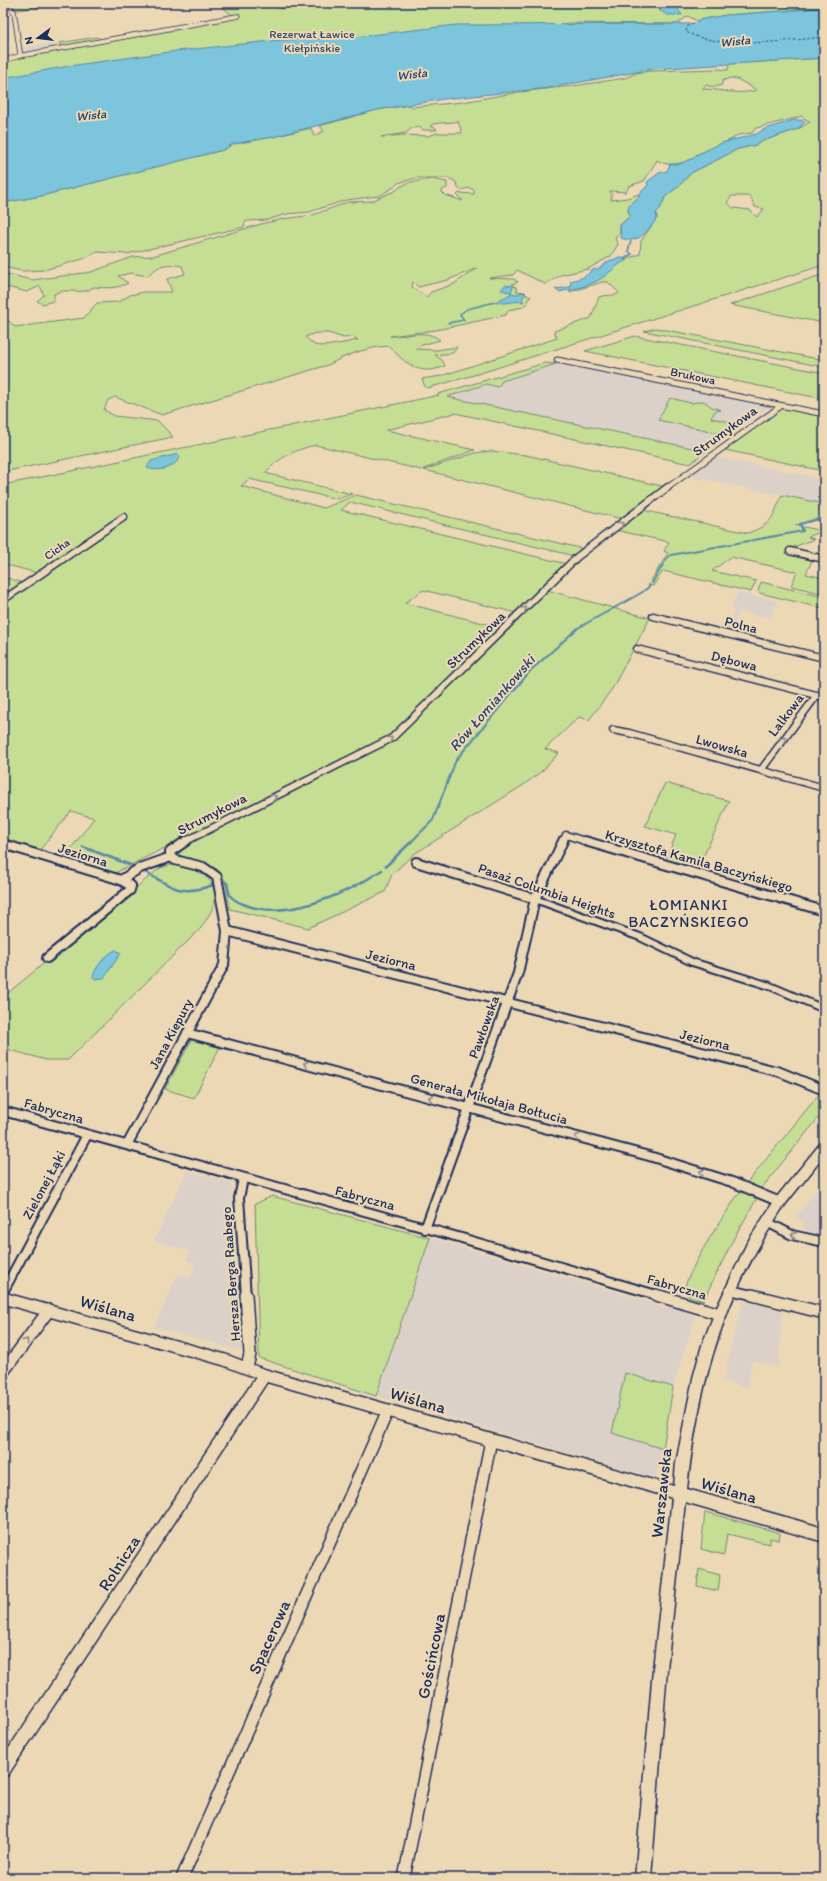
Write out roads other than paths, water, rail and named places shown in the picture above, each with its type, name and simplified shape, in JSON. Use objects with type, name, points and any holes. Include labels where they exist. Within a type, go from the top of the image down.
[{"type":"street","points":[[8,3],[14,12],[20,53],[19,56]]},
{"type":"street","points":[[3,61],[19,56],[238,16]]},
{"type":"street","name":"Brukowa","points":[[557,360],[824,414]]},
{"type":"street","name":"Strumykowa","points":[[171,857],[170,852],[179,844],[392,738],[577,557],[670,486],[781,406]]},
{"type":"street","name":"Cicha","points":[[3,600],[124,517]]},
{"type":"street","points":[[790,551],[824,558]]},
{"type":"street","name":"Polna","points":[[653,616],[824,658]]},
{"type":"street","name":"Dębowa","points":[[637,649],[820,696]]},
{"type":"street","name":"Lalkowa","points":[[761,770],[820,696]]},
{"type":"street","name":"Lwowska","points":[[613,730],[629,733],[824,788]]},
{"type":"street","name":"Pawłowska","points":[[425,1229],[518,973],[535,899],[566,835]]},
{"type":"street","name":"Krzysztofa Kamila Baczyńskiego","points":[[566,835],[824,911]]},
{"type":"street","name":"Jeziorna","points":[[3,844],[121,880],[140,868],[171,857]]},
{"type":"street","points":[[171,857],[175,860],[203,867],[217,877],[227,931]]},
{"type":"street","name":"Pasaż Columbia Heights","points":[[416,862],[535,899],[640,937],[692,962],[770,986],[824,1009]]},
{"type":"street","points":[[47,958],[130,890],[131,886],[121,880]]},
{"type":"street","name":"Jeziorna","points":[[227,931],[780,1072],[824,1090]]},
{"type":"street","name":"Jana Kiepury","points":[[126,1145],[224,965],[227,931]]},
{"type":"street","name":"Generała Mikołaja Bołtucia","points":[[187,1033],[649,1156],[739,1185],[780,1202]]},
{"type":"street","name":"Fabryczna","points":[[3,1111],[425,1229],[720,1314]]},
{"type":"street","name":"Zielonej Łąki","points":[[3,1292],[87,1135]]},
{"type":"street","name":"Warszawska","points":[[642,1878],[660,1669],[689,1424],[699,1378],[708,1345],[720,1314],[751,1247],[780,1202],[824,1147]]},
{"type":"street","name":"Hersza Berga Raabego","points":[[243,1179],[239,1198],[250,1354],[247,1368]]},
{"type":"street","points":[[767,1222],[792,1235],[824,1242]]},
{"type":"street","points":[[730,1290],[824,1313]]},
{"type":"street","name":"Wiślana","points":[[3,1298],[247,1368],[264,1375],[824,1535]]},
{"type":"street","points":[[3,1372],[49,1310]]},
{"type":"street","name":"Rolnicza","points":[[3,1770],[264,1375]]},
{"type":"street","name":"Spacerowa","points":[[182,1878],[388,1410]]},
{"type":"street","name":"Gościńcowa","points":[[404,1878],[491,1440]]},
{"type":"water","points":[[661,3],[674,4],[682,15],[667,15],[659,10],[660,7],[658,5]]},
{"type":"water","name":"Wisła","points":[[824,8],[824,58],[653,69],[548,88],[444,99],[377,110],[273,137],[233,144],[223,150],[41,196],[3,203],[3,78],[69,66],[176,51],[281,40],[354,37],[456,25],[687,24],[697,23],[698,20],[726,15]]},
{"type":"water","points":[[794,120],[801,120],[805,122],[798,129],[763,141],[756,145],[738,149],[691,173],[679,186],[665,197],[660,209],[656,213],[657,218],[642,236],[633,240],[621,238],[620,225],[630,216],[628,210],[630,204],[639,197],[639,194],[648,185],[647,182],[659,173],[667,171],[670,164],[679,164],[722,143],[756,134],[765,129]]},
{"type":"water","points":[[620,257],[627,260],[590,284],[559,292],[555,289],[570,287],[571,281],[584,277],[594,269],[597,270],[609,261]]},
{"type":"water","points":[[505,285],[514,286],[511,291],[512,293],[516,294],[524,292],[525,294],[522,299],[524,302],[495,302],[511,294],[510,292],[501,290]]},
{"type":"water","points":[[178,454],[180,457],[170,467],[157,470],[147,468],[151,461]]},
{"type":"water","points":[[116,950],[121,953],[104,978],[95,979],[93,977],[94,973],[99,965],[105,957]]},
{"type":"waterway","points":[[702,4],[706,3]]},
{"type":"waterway","points":[[624,259],[632,254],[628,251],[631,241]]},
{"type":"waterway","points":[[448,323],[464,320],[460,314],[467,309],[495,302]]},
{"type":"waterway","name":"Rów Łomiankowski","points":[[652,583],[667,558],[671,555],[803,531],[800,524],[824,517]]},
{"type":"waterway","name":"Rów Łomiankowski","points":[[412,841],[433,820],[456,760],[530,671],[578,628],[641,593],[650,586]]},
{"type":"waterway","name":"Rów Łomiankowski","points":[[386,866],[412,841]]},
{"type":"waterway","points":[[83,847],[133,866]]},
{"type":"waterway","name":"Rów Łomiankowski","points":[[225,882],[227,883],[230,895],[237,901],[259,909],[277,910],[315,903],[351,888],[382,870]]},
{"type":"waterway","name":"Rów Łomiankowski","points":[[143,871],[169,886],[183,890],[192,890],[213,885]]},
{"type":"district","name":"ŁOMIANKI BACZYŃSKIEGO","points":[[689,914]]},
{"type":"park label","name":"Rezerwat Ławice Kiełpińskie","points":[[312,41]]}]
